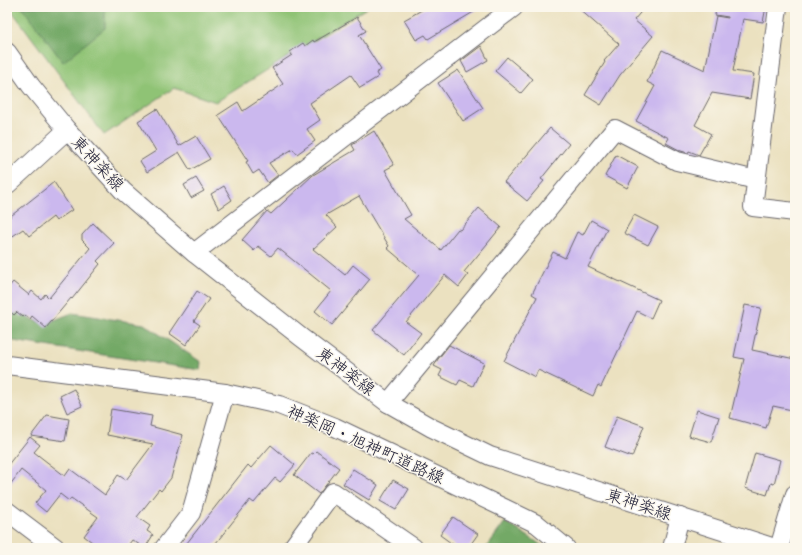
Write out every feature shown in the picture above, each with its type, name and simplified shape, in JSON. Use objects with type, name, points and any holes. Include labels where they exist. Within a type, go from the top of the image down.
[{"type":"street","points":[[194,253],[514,7]]},
{"type":"street","points":[[778,7],[753,207],[795,212]]},
{"type":"street","name":"東神楽線","points":[[7,52],[30,86],[67,130],[123,191],[194,253],[388,403],[432,428],[490,456],[775,548]]},
{"type":"street","points":[[388,403],[615,129],[677,161],[756,180]]},
{"type":"street","points":[[7,185],[67,130]]},
{"type":"street","name":"神楽岡・旭神町道路線","points":[[7,365],[225,392],[279,405],[335,427],[537,524],[566,548]]},
{"type":"street","points":[[164,548],[191,513],[225,392]]},
{"type":"street","points":[[292,548],[333,492],[414,548]]},
{"type":"street","points":[[779,548],[795,494]]},
{"type":"street","points":[[7,511],[56,548]]},
{"type":"street","points":[[672,548],[680,517]]},
{"type":"green space","points":[[9,7],[368,7],[216,102],[174,88],[104,135]]},
{"type":"green space","points":[[22,7],[105,7],[105,28],[63,62]]},
{"type":"green space","points":[[7,309],[44,324],[72,313],[144,324],[201,362],[200,370],[7,340]]},
{"type":"green space","points":[[505,522],[534,540],[545,548],[486,548]]},
{"type":"building","points":[[427,7],[482,7],[428,39],[425,35],[416,40],[404,20]]},
{"type":"building","points":[[577,7],[645,7],[634,20],[653,36],[620,75],[601,105],[585,95],[605,62],[604,61],[619,44]]},
{"type":"building","points":[[716,7],[766,7],[763,22],[743,19],[733,71],[754,74],[750,99],[712,93],[695,125],[711,134],[699,155],[689,151],[688,153],[681,151],[666,143],[669,138],[636,121],[655,86],[647,82],[662,50],[705,70],[716,16],[728,18],[715,15]]},
{"type":"building","points":[[357,17],[366,31],[359,35],[381,70],[376,73],[378,77],[360,88],[351,75],[310,103],[320,120],[307,129],[315,141],[297,154],[293,149],[269,163],[278,175],[268,183],[259,170],[253,174],[246,162],[248,161],[218,115],[238,102],[243,111],[283,84],[272,68],[292,55],[290,52],[303,43],[305,46],[313,40],[314,42]]},
{"type":"building","points":[[481,46],[488,60],[467,72],[461,61]]},
{"type":"building","points":[[507,57],[533,79],[521,93],[495,71]]},
{"type":"building","points":[[458,70],[483,108],[463,121],[438,83]]},
{"type":"building","points":[[157,109],[179,146],[196,136],[210,159],[190,170],[179,152],[147,172],[140,161],[156,151],[138,121]]},
{"type":"building","points":[[550,128],[569,144],[541,179],[544,181],[527,201],[504,182]]},
{"type":"building","points":[[374,131],[394,165],[385,170],[411,215],[404,219],[441,250],[458,229],[460,230],[479,208],[501,227],[464,272],[468,275],[459,287],[445,275],[406,322],[421,333],[404,355],[373,330],[419,275],[387,248],[389,246],[359,196],[326,215],[337,227],[313,249],[345,275],[353,265],[370,279],[332,325],[315,311],[331,291],[278,248],[271,256],[258,246],[254,251],[242,240],[267,211],[271,214],[313,175],[355,150],[352,145]]},
{"type":"building","points":[[616,155],[638,167],[627,188],[605,176]]},
{"type":"building","points":[[196,178],[204,191],[191,198],[184,185]]},
{"type":"building","points":[[54,182],[72,210],[56,221],[53,217],[29,236],[23,229],[7,240],[7,219]]},
{"type":"building","points":[[224,186],[232,200],[219,209],[211,194]]},
{"type":"building","points":[[634,215],[658,227],[648,245],[624,233]]},
{"type":"building","points":[[591,220],[607,229],[588,267],[659,300],[651,318],[637,311],[601,387],[598,385],[593,396],[538,370],[535,377],[504,361],[537,297],[532,294],[553,252],[565,258],[577,232],[583,235]]},
{"type":"building","points":[[93,223],[114,243],[97,261],[100,264],[72,299],[71,298],[46,328],[32,316],[30,319],[25,315],[23,317],[17,312],[14,315],[7,309],[7,289],[13,282],[29,295],[32,291],[41,299],[45,294],[49,298],[90,248],[82,240],[82,235]]},
{"type":"building","points":[[197,291],[209,299],[194,321],[200,325],[186,345],[169,333]]},
{"type":"building","points":[[745,305],[761,308],[752,350],[795,359],[795,396],[792,410],[773,406],[766,428],[730,418],[744,359],[734,357]]},
{"type":"building","points":[[449,345],[484,363],[473,386],[460,380],[457,385],[439,376],[442,370],[434,366]]},
{"type":"building","points":[[74,389],[82,406],[67,413],[60,396]]},
{"type":"building","points":[[111,409],[152,416],[150,426],[183,435],[171,478],[161,491],[159,489],[137,517],[150,526],[147,531],[153,535],[145,548],[132,540],[126,548],[100,548],[84,536],[98,517],[71,498],[69,501],[60,494],[46,512],[35,503],[46,490],[21,470],[7,489],[7,466],[30,437],[40,445],[34,452],[65,476],[70,469],[105,495],[118,475],[126,480],[153,444],[107,435]]},
{"type":"building","points":[[697,410],[719,417],[711,442],[689,436]]},
{"type":"building","points":[[47,415],[69,419],[65,441],[31,436]]},
{"type":"building","points":[[617,416],[644,426],[632,457],[605,447]]},
{"type":"building","points":[[271,445],[295,465],[280,482],[275,478],[254,503],[250,500],[212,548],[183,548],[248,465],[251,468]]},
{"type":"building","points":[[316,451],[339,468],[319,494],[294,475],[311,453],[313,454]]},
{"type":"building","points":[[755,453],[780,460],[774,484],[771,483],[767,495],[745,488]]},
{"type":"building","points":[[353,469],[378,485],[369,500],[343,484]]},
{"type":"building","points":[[393,480],[409,489],[396,510],[380,501]]},
{"type":"building","points":[[453,517],[478,534],[468,548],[458,548],[440,535]]}]
